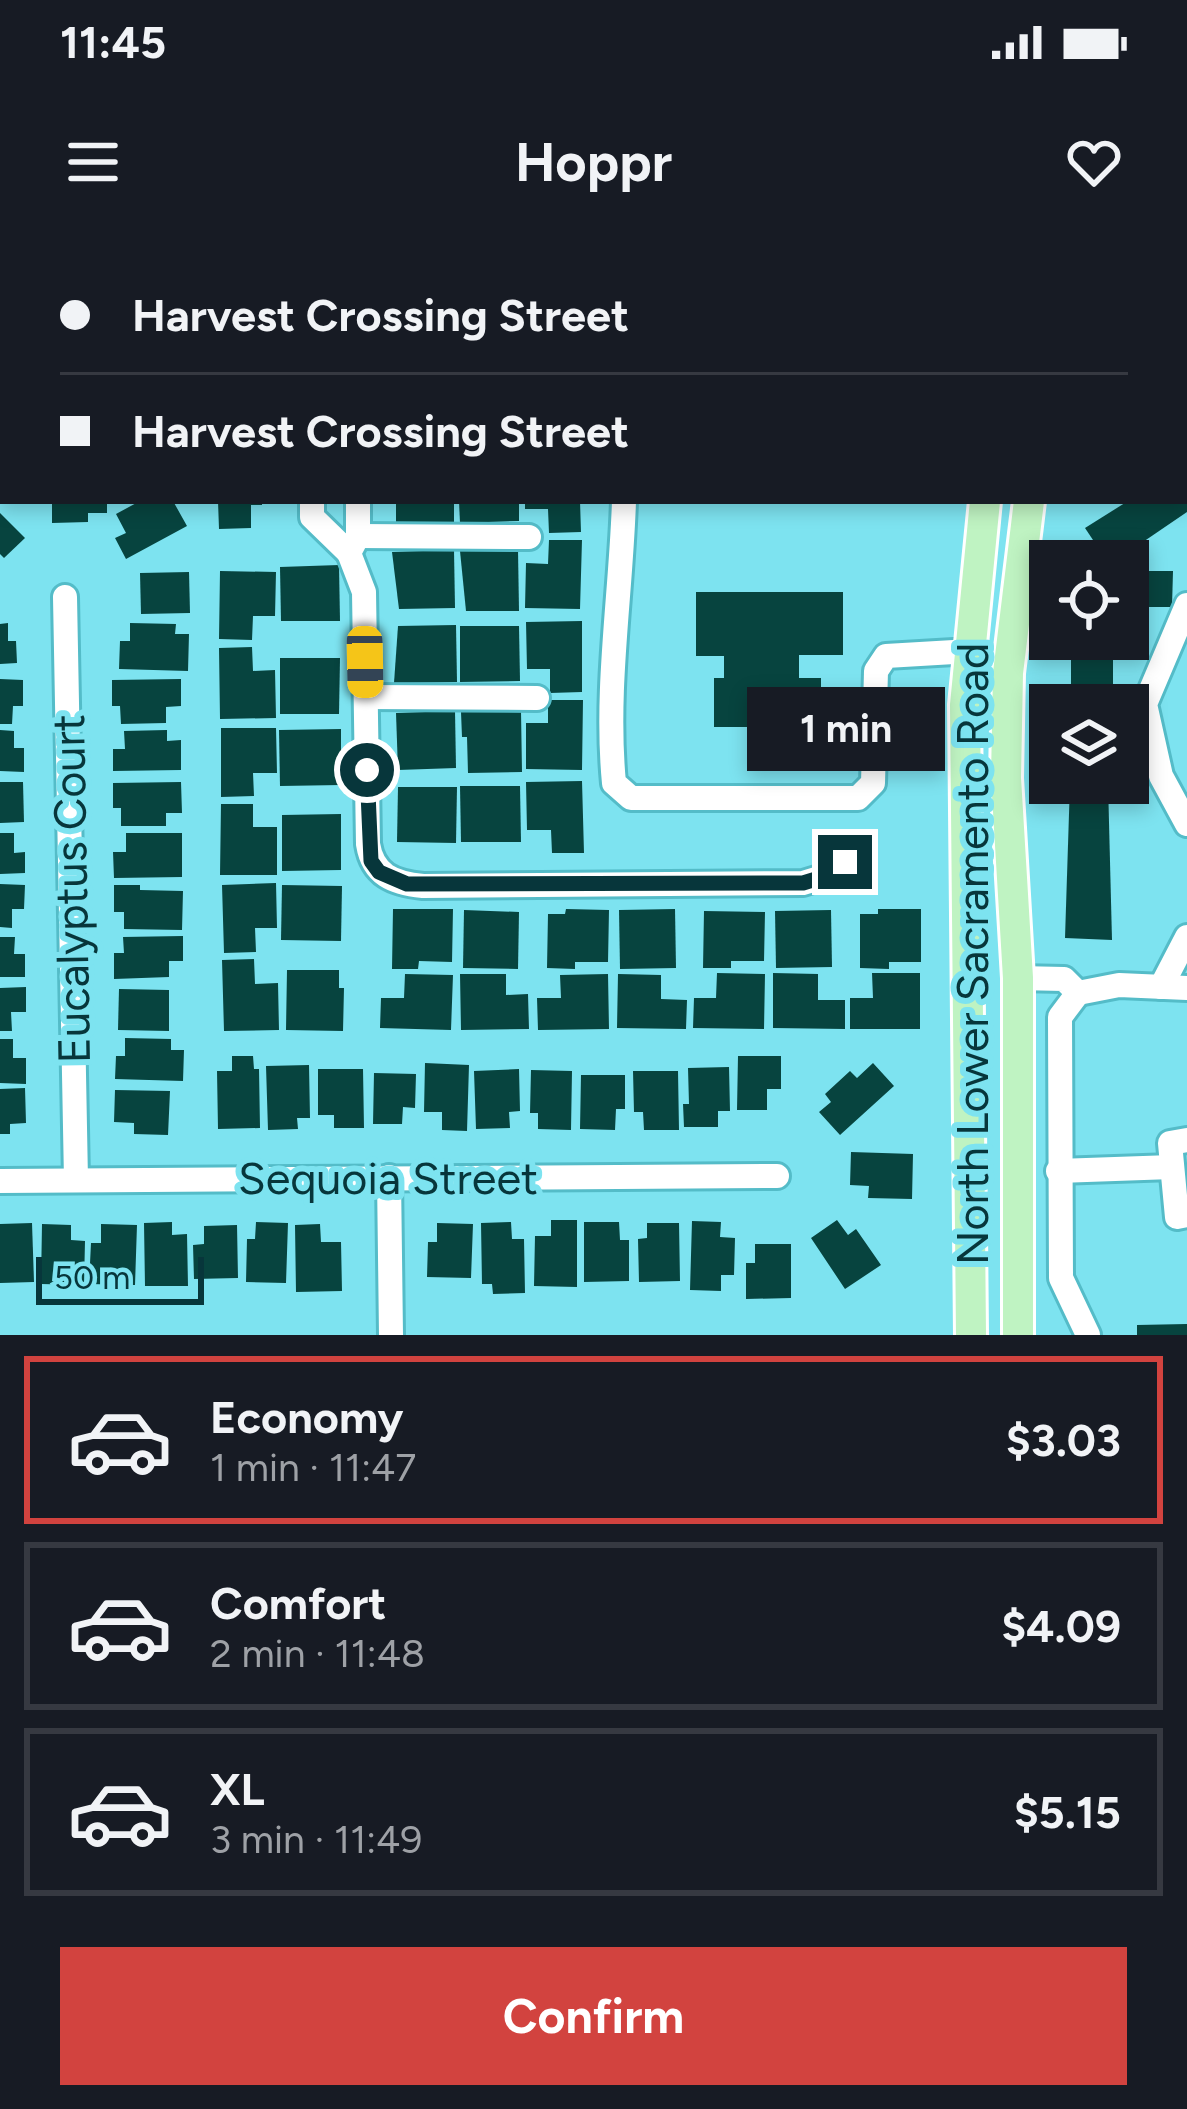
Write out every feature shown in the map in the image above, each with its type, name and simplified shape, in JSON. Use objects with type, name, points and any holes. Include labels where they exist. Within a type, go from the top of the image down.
[{"type":"main road","name":"North Lower Sacramento Road","points":[[971,1335],[965,705],[985,504]]},
{"type":"main road","name":"North Lower Sacramento Road","points":[[1018,1335],[1018,978],[1006,736],[1008,673],[1028,504]]},
{"type":"main road","points":[[970,1219],[988,1243],[991,1335]]},
{"type":"street","points":[[312,504],[312,517],[354,544],[529,537]]},
{"type":"street","points":[[358,504],[354,544],[364,592],[368,844],[379,872],[423,886],[803,883],[826,876],[845,862]]},
{"type":"street","points":[[624,504],[609,736],[614,783],[631,798],[858,798],[873,783],[876,671],[886,656],[971,651]]},
{"type":"street","name":"Eucalyptus Court","points":[[65,597],[76,1180]]},
{"type":"street","points":[[1187,605],[1145,704],[1161,776],[1187,824]]},
{"type":"street","points":[[366,697],[537,698]]},
{"type":"street","points":[[1161,987],[1187,937]]},
{"type":"street","points":[[1018,978],[1064,979],[1078,994]]},
{"type":"street","points":[[1088,1335],[1061,1278],[1060,1017],[1078,994],[1119,985],[1187,988]]},
{"type":"street","points":[[1187,1140],[1170,1143],[1177,1217],[1187,1215]]},
{"type":"street","points":[[1058,1171],[1172,1167]]},
{"type":"street","name":"Sequoia Street","points":[[0,1180],[777,1176]]},
{"type":"street","points":[[389,1178],[391,1335]]},
{"type":"building","points":[[52,504],[107,504],[107,513],[88,513],[88,522],[52,523]]},
{"type":"building","points":[[134,504],[175,504],[187,526],[126,559],[115,538],[126,533],[116,514]]},
{"type":"building","points":[[218,504],[262,504],[251,505],[251,528],[219,529]]},
{"type":"building","points":[[396,504],[454,504],[454,522],[396,523]]},
{"type":"building","points":[[459,504],[519,504],[519,521],[460,523]]},
{"type":"building","points":[[525,504],[580,504],[581,532],[549,533],[548,509],[525,509]]},
{"type":"building","points":[[1123,504],[1187,504],[1187,512],[1146,540],[1093,540],[1085,528]]},
{"type":"building","points":[[0,513],[25,538],[4,558],[0,554]]},
{"type":"building","points":[[549,540],[582,540],[580,609],[525,608],[526,563],[548,564]]},
{"type":"building","points":[[454,550],[455,608],[399,609],[392,552]]},
{"type":"building","points":[[518,550],[519,611],[466,611],[460,551]]},
{"type":"building","points":[[339,565],[340,621],[281,621],[280,567]]},
{"type":"building","points":[[220,571],[276,572],[275,616],[253,616],[252,640],[219,639]]},
{"type":"building","points":[[1149,571],[1173,571],[1172,607],[1149,607]]},
{"type":"building","points":[[189,572],[190,613],[141,614],[140,573]]},
{"type":"building","points":[[696,592],[843,592],[843,655],[799,655],[799,678],[821,678],[821,727],[779,727],[779,736],[758,736],[758,727],[714,727],[714,678],[724,678],[724,656],[696,656]]},
{"type":"building","points":[[582,621],[582,692],[550,693],[550,669],[527,669],[526,622]]},
{"type":"building","points":[[8,623],[8,641],[16,641],[17,663],[0,664],[0,624]]},
{"type":"building","points":[[130,623],[176,624],[175,634],[189,634],[188,671],[119,669],[120,641],[130,641]]},
{"type":"building","points":[[456,625],[457,682],[394,683],[398,626]]},
{"type":"building","points":[[460,626],[519,626],[520,681],[460,682]]},
{"type":"building","points":[[252,647],[253,671],[275,670],[276,718],[220,719],[219,648]]},
{"type":"building","points":[[280,658],[340,658],[339,714],[280,714]]},
{"type":"building","points":[[1071,660],[1113,660],[1113,684],[1071,684]]},
{"type":"building","points":[[0,679],[23,680],[23,706],[13,706],[12,724],[0,724]]},
{"type":"building","points":[[181,679],[181,706],[166,707],[166,723],[121,724],[120,706],[112,706],[112,680]]},
{"type":"building","points":[[548,700],[583,700],[582,770],[526,769],[526,723],[548,723]]},
{"type":"building","points":[[455,711],[456,768],[398,770],[396,713]]},
{"type":"building","points":[[521,711],[522,772],[468,773],[461,712]]},
{"type":"building","points":[[221,728],[276,728],[277,773],[253,773],[254,796],[221,797]]},
{"type":"building","points":[[341,729],[341,785],[280,786],[279,730]]},
{"type":"building","points":[[0,730],[14,731],[14,748],[24,748],[24,772],[0,771]]},
{"type":"building","points":[[167,730],[167,741],[181,740],[181,770],[113,771],[113,749],[125,749],[124,731]]},
{"type":"building","points":[[582,781],[584,853],[552,853],[551,830],[527,830],[526,782]]},
{"type":"building","points":[[0,782],[23,782],[24,822],[0,823]]},
{"type":"building","points":[[181,782],[182,813],[166,813],[166,826],[121,826],[121,808],[113,808],[113,783]]},
{"type":"building","points":[[460,786],[520,786],[521,842],[461,842]]},
{"type":"building","points":[[398,787],[457,787],[456,843],[397,842]]},
{"type":"building","points":[[221,804],[253,804],[253,827],[277,827],[277,875],[220,875]]},
{"type":"building","points":[[1069,804],[1109,804],[1112,940],[1065,938]]},
{"type":"building","points":[[341,814],[341,870],[282,871],[282,815]]},
{"type":"building","points":[[0,833],[14,833],[14,853],[25,852],[25,873],[0,874]]},
{"type":"building","points":[[126,833],[182,833],[182,877],[114,878],[113,852],[126,852]]},
{"type":"building","points":[[276,883],[277,928],[255,928],[256,952],[224,953],[222,885]]},
{"type":"building","points":[[0,884],[25,885],[24,909],[12,909],[12,928],[0,927]]},
{"type":"building","points":[[114,885],[183,891],[182,930],[124,929],[124,912],[114,912]]},
{"type":"building","points":[[282,885],[342,886],[341,941],[281,940]]},
{"type":"building","points":[[393,909],[453,909],[452,962],[419,961],[418,969],[392,969]]},
{"type":"building","points":[[566,909],[609,910],[608,962],[575,962],[575,969],[547,968],[548,914],[565,914]]},
{"type":"building","points":[[675,909],[676,968],[620,969],[619,910]]},
{"type":"building","points":[[878,909],[921,909],[921,962],[889,962],[889,969],[860,968],[860,914],[878,914]]},
{"type":"building","points":[[464,910],[519,912],[518,969],[463,968]]},
{"type":"building","points":[[831,910],[832,967],[776,968],[775,911]]},
{"type":"building","points":[[704,911],[765,912],[764,961],[731,961],[731,968],[703,968]]},
{"type":"building","points":[[183,936],[183,961],[169,961],[169,977],[114,979],[114,953],[124,953],[123,937]]},
{"type":"building","points":[[0,937],[15,937],[14,954],[25,954],[25,977],[0,977]]},
{"type":"building","points":[[254,959],[255,984],[278,983],[279,1030],[224,1031],[222,960]]},
{"type":"building","points":[[287,970],[339,970],[339,988],[344,988],[343,1031],[286,1030]]},
{"type":"building","points":[[717,973],[765,974],[764,1029],[693,1028],[694,998],[716,998]]},
{"type":"building","points":[[773,973],[818,974],[818,1000],[845,1000],[845,1029],[773,1028]]},
{"type":"building","points":[[872,973],[920,973],[920,1029],[850,1029],[850,998],[873,998]]},
{"type":"building","points":[[405,974],[453,975],[451,1030],[380,1028],[381,998],[404,998]]},
{"type":"building","points":[[460,974],[506,974],[506,995],[528,994],[529,1029],[461,1030]]},
{"type":"building","points":[[608,974],[609,1029],[538,1030],[537,998],[561,998],[560,975]]},
{"type":"building","points":[[618,974],[661,975],[661,999],[687,1000],[686,1029],[617,1028]]},
{"type":"building","points":[[26,987],[26,1012],[11,1012],[12,1031],[0,1031],[0,988]]},
{"type":"building","points":[[119,989],[169,990],[169,1031],[118,1030]]},
{"type":"building","points":[[125,1038],[171,1039],[171,1050],[184,1050],[183,1081],[115,1079],[116,1056],[125,1056]]},
{"type":"building","points":[[0,1039],[13,1039],[13,1058],[26,1058],[26,1084],[0,1083]]},
{"type":"building","points":[[232,1056],[253,1056],[254,1069],[259,1069],[260,1128],[218,1129],[217,1071],[232,1071]]},
{"type":"building","points":[[738,1056],[781,1056],[781,1089],[767,1089],[767,1110],[737,1110]]},
{"type":"building","points":[[425,1063],[469,1065],[467,1131],[442,1130],[442,1112],[424,1112]]},
{"type":"building","points":[[873,1063],[894,1086],[840,1135],[819,1112],[831,1102],[825,1094],[850,1071],[857,1078]]},
{"type":"building","points":[[309,1065],[310,1118],[297,1118],[298,1129],[268,1130],[266,1066]]},
{"type":"building","points":[[729,1067],[730,1111],[718,1111],[718,1127],[684,1127],[688,1068]]},
{"type":"building","points":[[318,1069],[363,1069],[364,1128],[334,1128],[334,1115],[318,1115]]},
{"type":"building","points":[[519,1069],[520,1111],[509,1112],[510,1128],[476,1129],[474,1071]]},
{"type":"building","points":[[531,1070],[572,1071],[571,1130],[538,1129],[538,1113],[530,1113]]},
{"type":"building","points":[[633,1071],[678,1071],[679,1130],[644,1130],[643,1112],[634,1112]]},
{"type":"building","points":[[374,1073],[416,1074],[415,1108],[403,1107],[402,1124],[373,1124]]},
{"type":"building","points":[[581,1075],[625,1075],[625,1109],[616,1109],[615,1130],[580,1129]]},
{"type":"building","points":[[25,1088],[26,1123],[10,1124],[10,1134],[0,1134],[0,1089]]},
{"type":"building","points":[[115,1090],[170,1091],[168,1135],[134,1134],[134,1123],[114,1122]]},
{"type":"building","points":[[851,1152],[913,1154],[912,1199],[868,1198],[869,1186],[850,1185]]},
{"type":"building","points":[[551,1220],[577,1220],[577,1287],[534,1286],[535,1236],[551,1236]]},
{"type":"building","points":[[837,1220],[848,1235],[856,1229],[881,1265],[845,1289],[811,1238]]},
{"type":"building","points":[[692,1221],[721,1222],[720,1237],[735,1238],[734,1275],[721,1275],[721,1291],[690,1290]]},
{"type":"building","points":[[172,1222],[172,1235],[187,1234],[188,1286],[145,1286],[144,1223]]},
{"type":"building","points":[[256,1222],[288,1223],[286,1283],[246,1282],[247,1239],[255,1239]]},
{"type":"building","points":[[511,1222],[512,1239],[524,1239],[525,1293],[493,1294],[492,1284],[482,1284],[481,1223]]},
{"type":"building","points":[[584,1222],[619,1222],[620,1240],[629,1240],[629,1281],[584,1282]]},
{"type":"building","points":[[32,1223],[34,1282],[0,1283],[0,1224]]},
{"type":"building","points":[[437,1223],[473,1224],[471,1278],[427,1277],[428,1242],[437,1242]]},
{"type":"building","points":[[647,1223],[679,1223],[680,1281],[639,1282],[638,1239],[647,1238]]},
{"type":"building","points":[[42,1224],[71,1225],[71,1240],[85,1241],[84,1285],[41,1284]]},
{"type":"building","points":[[101,1224],[137,1225],[135,1285],[89,1284],[91,1243],[101,1243]]},
{"type":"building","points":[[320,1224],[321,1242],[341,1242],[342,1291],[296,1292],[295,1225]]},
{"type":"building","points":[[237,1225],[238,1278],[194,1279],[193,1245],[204,1244],[204,1226]]},
{"type":"building","points":[[755,1244],[791,1244],[791,1298],[746,1299],[746,1263],[755,1263]]},
{"type":"building","points":[[1187,1324],[1187,1335],[1137,1335],[1137,1325]]},
{"type":"route","points":[[367,770],[371,861],[379,872],[407,884],[803,883],[826,876],[845,862]]}]
